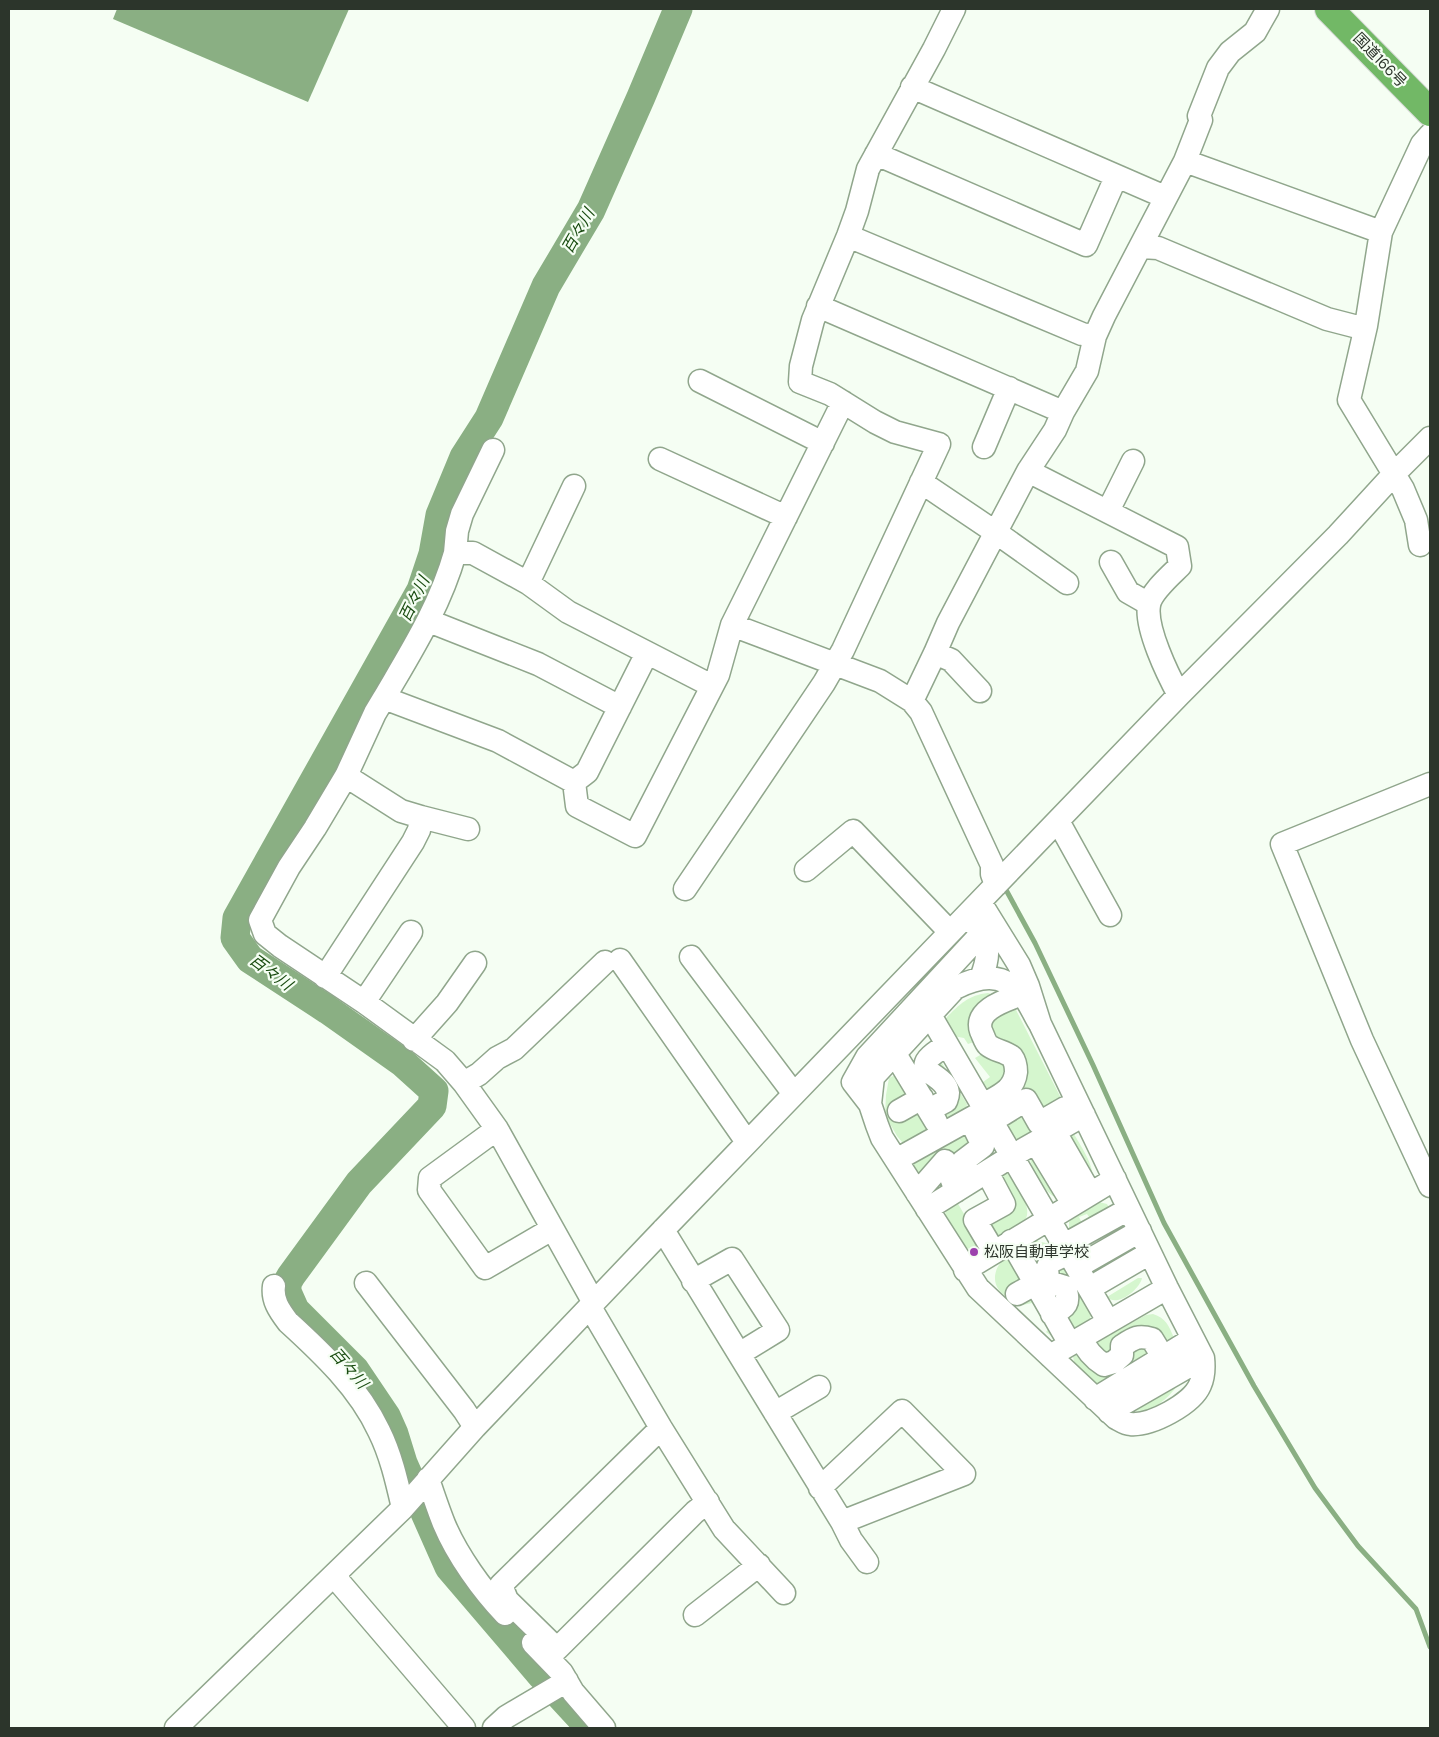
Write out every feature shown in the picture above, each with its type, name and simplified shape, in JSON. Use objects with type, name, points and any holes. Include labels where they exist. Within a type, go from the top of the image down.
[{"type":"highway","name":"国道166号","points":[[1329,9],[1430,112]]},
{"type":"street","points":[[685,889],[824,683],[843,650],[939,444],[895,432],[830,394],[800,382],[801,366],[813,320],[848,236],[868,169],[954,9]]},
{"type":"street","points":[[912,701],[941,656],[948,623],[1002,537],[1020,487],[1055,430],[1063,412],[1087,371],[1095,336],[1141,247],[1159,195],[1185,161],[1200,120],[1199,116],[1218,68],[1230,52],[1255,32],[1268,9]]},
{"type":"street","points":[[912,87],[1159,195]]},
{"type":"street","points":[[1425,512],[1399,470],[1349,400],[1366,326],[1381,232],[1422,144],[1430,135]]},
{"type":"street","points":[[876,154],[1086,245],[1116,177]]},
{"type":"street","points":[[1185,161],[1381,232]]},
{"type":"street","points":[[848,236],[1082,334],[1095,336]]},
{"type":"street","points":[[1141,247],[1158,248],[1327,318],[1354,326],[1366,326]]},
{"type":"street","points":[[818,306],[1063,412]]},
{"type":"street","points":[[700,381],[823,443]]},
{"type":"street","points":[[984,447],[1008,388]]},
{"type":"street","points":[[574,782],[577,806],[635,836],[718,675],[732,625],[843,402]]},
{"type":"street","points":[[176,1728],[403,1508],[475,1427],[747,1142],[806,1090],[950,932],[1179,695],[1338,535],[1430,438]]},
{"type":"street","points":[[493,450],[462,514],[448,581],[429,621],[375,713],[346,776],[260,920],[265,934],[280,946],[364,1002],[445,1061],[464,1083],[497,1130],[660,1428],[724,1529],[784,1593]]},
{"type":"street","points":[[660,459],[786,518]]},
{"type":"street","points":[[1108,511],[1133,460]]},
{"type":"street","points":[[1399,470],[1416,520],[1420,544]]},
{"type":"street","points":[[921,482],[1067,583]]},
{"type":"street","points":[[528,583],[574,486]]},
{"type":"street","points":[[1020,487],[1108,511],[1177,547],[1180,566],[1157,590],[1149,604],[1151,626],[1163,665],[1179,695]]},
{"type":"street","points":[[455,553],[473,553],[528,583],[568,612],[712,686]]},
{"type":"street","points":[[1111,562],[1128,592],[1149,604]]},
{"type":"street","points":[[429,621],[538,664],[620,707]]},
{"type":"street","points":[[732,625],[880,681],[912,701],[922,712],[992,864],[992,874],[996,885]]},
{"type":"street","points":[[574,782],[587,772],[647,653]]},
{"type":"street","points":[[941,656],[980,691]]},
{"type":"street","points":[[384,698],[498,741],[574,782]]},
{"type":"street","points":[[346,776],[400,811],[468,829]]},
{"type":"street","points":[[1430,784],[1282,844],[1362,1040],[1430,1186]]},
{"type":"street","points":[[325,977],[413,842],[419,830],[421,817]]},
{"type":"street","points":[[1058,821],[1110,915]]},
{"type":"street","points":[[806,870],[853,831],[950,932]]},
{"type":"street","points":[[974,908],[985,938],[988,960],[980,978]]},
{"type":"street","points":[[974,908],[1019,965],[1025,990],[1040,1024],[1167,1288],[1198,1348],[1204,1369],[1200,1386],[1190,1399],[1156,1420],[1144,1424],[1128,1424],[1116,1418],[978,1288],[882,1138],[870,1104],[853,1082],[867,1057],[982,933]]},
{"type":"street","points":[[364,1002],[411,932]]},
{"type":"street","points":[[691,957],[806,1090]]},
{"type":"street","points":[[464,1083],[480,1074],[497,1058],[514,1049],[612,961],[747,1142]]},
{"type":"street","points":[[414,1040],[447,1003],[475,964]]},
{"type":"street","points":[[870,1104],[873,1078],[955,988],[980,978],[992,977],[1025,990]]},
{"type":"street","points":[[972,1181],[962,1162],[983,1146],[983,1113],[1011,1087],[1015,1078],[1016,1066],[1012,1058],[988,1045],[980,1026],[982,1018],[987,1010],[1025,990]]},
{"type":"street","points":[[930,1015],[983,1113],[1012,1156],[1108,1322]]},
{"type":"street","points":[[899,1111],[946,1101],[948,1092],[944,1085],[928,1072],[926,1066],[932,1054],[947,1045]]},
{"type":"street","points":[[895,1054],[944,1133]]},
{"type":"street","points":[[896,1160],[983,1113],[1026,1100],[1039,1123],[1080,1108]]},
{"type":"street","points":[[922,1201],[972,1181],[1045,1137],[1080,1108]]},
{"type":"street","points":[[497,1130],[430,1178],[429,1190],[486,1268],[552,1228]]},
{"type":"street","points":[[1045,1137],[1096,1234]]},
{"type":"street","points":[[922,1201],[945,1161],[1004,1204],[975,1220],[1002,1247],[1026,1289],[1052,1314],[1075,1341],[1095,1359],[1104,1365],[1114,1362],[1122,1355],[1122,1346],[1133,1339],[1143,1336],[1152,1339],[1163,1357]]},
{"type":"street","points":[[1090,1288],[1096,1234],[1114,1179]]},
{"type":"street","points":[[1052,1314],[1064,1308],[1068,1302],[1065,1287],[1052,1282],[1048,1278],[1047,1269],[1050,1262],[1070,1255],[1129,1209]]},
{"type":"street","points":[[1049,1218],[1150,1253]]},
{"type":"street","points":[[965,1270],[1049,1218]]},
{"type":"street","points":[[663,1230],[842,1522],[851,1540],[867,1562]]},
{"type":"street","points":[[1096,1234],[1140,1231]]},
{"type":"street","points":[[693,1281],[732,1259],[773,1322],[778,1330],[739,1354]]},
{"type":"street","points":[[366,1283],[475,1427]]},
{"type":"street","points":[[274,1286],[273,1295],[276,1305],[288,1322],[335,1369],[353,1390],[371,1416],[392,1464],[403,1508]]},
{"type":"street","points":[[1050,1356],[1167,1288]]},
{"type":"street","points":[[1102,1405],[1163,1357],[1198,1348]]},
{"type":"street","points":[[1102,1405],[1198,1348]]},
{"type":"street","points":[[775,1413],[819,1387]]},
{"type":"street","points":[[820,1488],[902,1411],[964,1474],[842,1522]]},
{"type":"street","points":[[571,1682],[496,1605],[495,1590],[660,1428]]},
{"type":"street","points":[[426,1481],[445,1526],[463,1559],[557,1649],[571,1682],[573,1692],[604,1728]]},
{"type":"street","points":[[557,1649],[695,1512],[708,1502]]},
{"type":"street","points":[[695,1615],[759,1565]]},
{"type":"street","points":[[336,1573],[340,1583],[464,1728]]},
{"type":"street","points":[[494,1728],[506,1717],[571,1682]]},
{"type":"shaded area","points":[[117,9],[349,9],[308,102],[113,19]]},
{"type":"shaded area","points":[[988,993],[999,997],[977,1013],[1012,1070],[991,1094],[983,1082],[990,1077],[975,1058],[982,1054],[974,1042],[968,1044],[964,1038],[953,1036],[945,1019],[969,998]]},
{"type":"shaded area","points":[[1014,1006],[1062,1100],[1041,1117],[1018,1090],[987,1022]]},
{"type":"shaded area","points":[[939,1058],[967,1104],[966,1109],[950,1121],[944,1120],[931,1060]]},
{"type":"shaded area","points":[[895,1075],[932,1130],[908,1144],[902,1142],[897,1136],[885,1115],[889,1078]]},
{"type":"shaded area","points":[[1024,1105],[1039,1128],[1017,1142],[1005,1120]]},
{"type":"shaded area","points":[[964,1129],[977,1145],[923,1178],[914,1168],[917,1158]]},
{"type":"shaded area","points":[[1071,1132],[1074,1134],[1089,1162],[1092,1178],[1065,1139]]},
{"type":"shaded area","points":[[1030,1153],[1056,1197],[1047,1191],[1038,1178],[1031,1164]]},
{"type":"shaded area","points":[[1008,1174],[1020,1192],[1027,1211],[1023,1223],[998,1237],[981,1223],[996,1176]]},
{"type":"shaded area","points":[[957,1202],[981,1243],[979,1249],[973,1250],[962,1245],[945,1217],[946,1209]]},
{"type":"shaded area","points":[[1099,1202],[1107,1204],[1111,1211],[1093,1223],[1087,1214],[1079,1217],[1084,1227],[1069,1232],[1069,1222],[1075,1215]]},
{"type":"shaded area","points":[[1036,1241],[1051,1244],[1064,1294],[1059,1306],[1024,1249],[1027,1245]]},
{"type":"shaded area","points":[[1013,1258],[1025,1278],[1024,1283],[1011,1291],[1016,1300],[1033,1291],[1059,1334],[1057,1338],[1046,1332],[1050,1327],[1039,1316],[1041,1311],[1032,1303],[1018,1306],[996,1286],[996,1270],[1005,1259]]},
{"type":"shaded area","points":[[1062,1263],[1091,1315],[1090,1319],[1073,1329],[1068,1329],[1053,1266]]},
{"type":"shaded area","points":[[1138,1278],[1142,1278],[1137,1287],[1128,1296],[1116,1300],[1111,1300],[1107,1297]]},
{"type":"shaded area","points":[[1153,1314],[1164,1320],[1174,1338],[1165,1346],[1155,1333],[1112,1356],[1093,1347],[1100,1340],[1146,1315]]},
{"type":"shaded area","points":[[1140,1342],[1156,1353],[1103,1386],[1096,1384],[1075,1365],[1073,1357],[1078,1353],[1095,1368]]},
{"type":"shaded area","points":[[1179,1383],[1171,1394],[1159,1404],[1147,1410],[1133,1410]]},
{"type":"waterway","name":"百々川","points":[[590,1728],[542,1676],[449,1567],[403,1463],[386,1416],[355,1370],[295,1310],[287,1292],[287,1283],[291,1276],[359,1183],[432,1106],[434,1091],[403,1063],[328,1010],[250,959],[235,938],[237,918],[421,590],[433,554],[440,515],[464,457],[489,418],[546,286],[591,210],[678,9]]},
{"type":"waterway","points":[[1005,888],[1035,943],[1093,1065],[1164,1223],[1254,1386],[1315,1488],[1358,1546],[1416,1609],[1430,1647]]},
{"type":"place","name":"松阪自動車学校","points":[[974,1252]]}]
